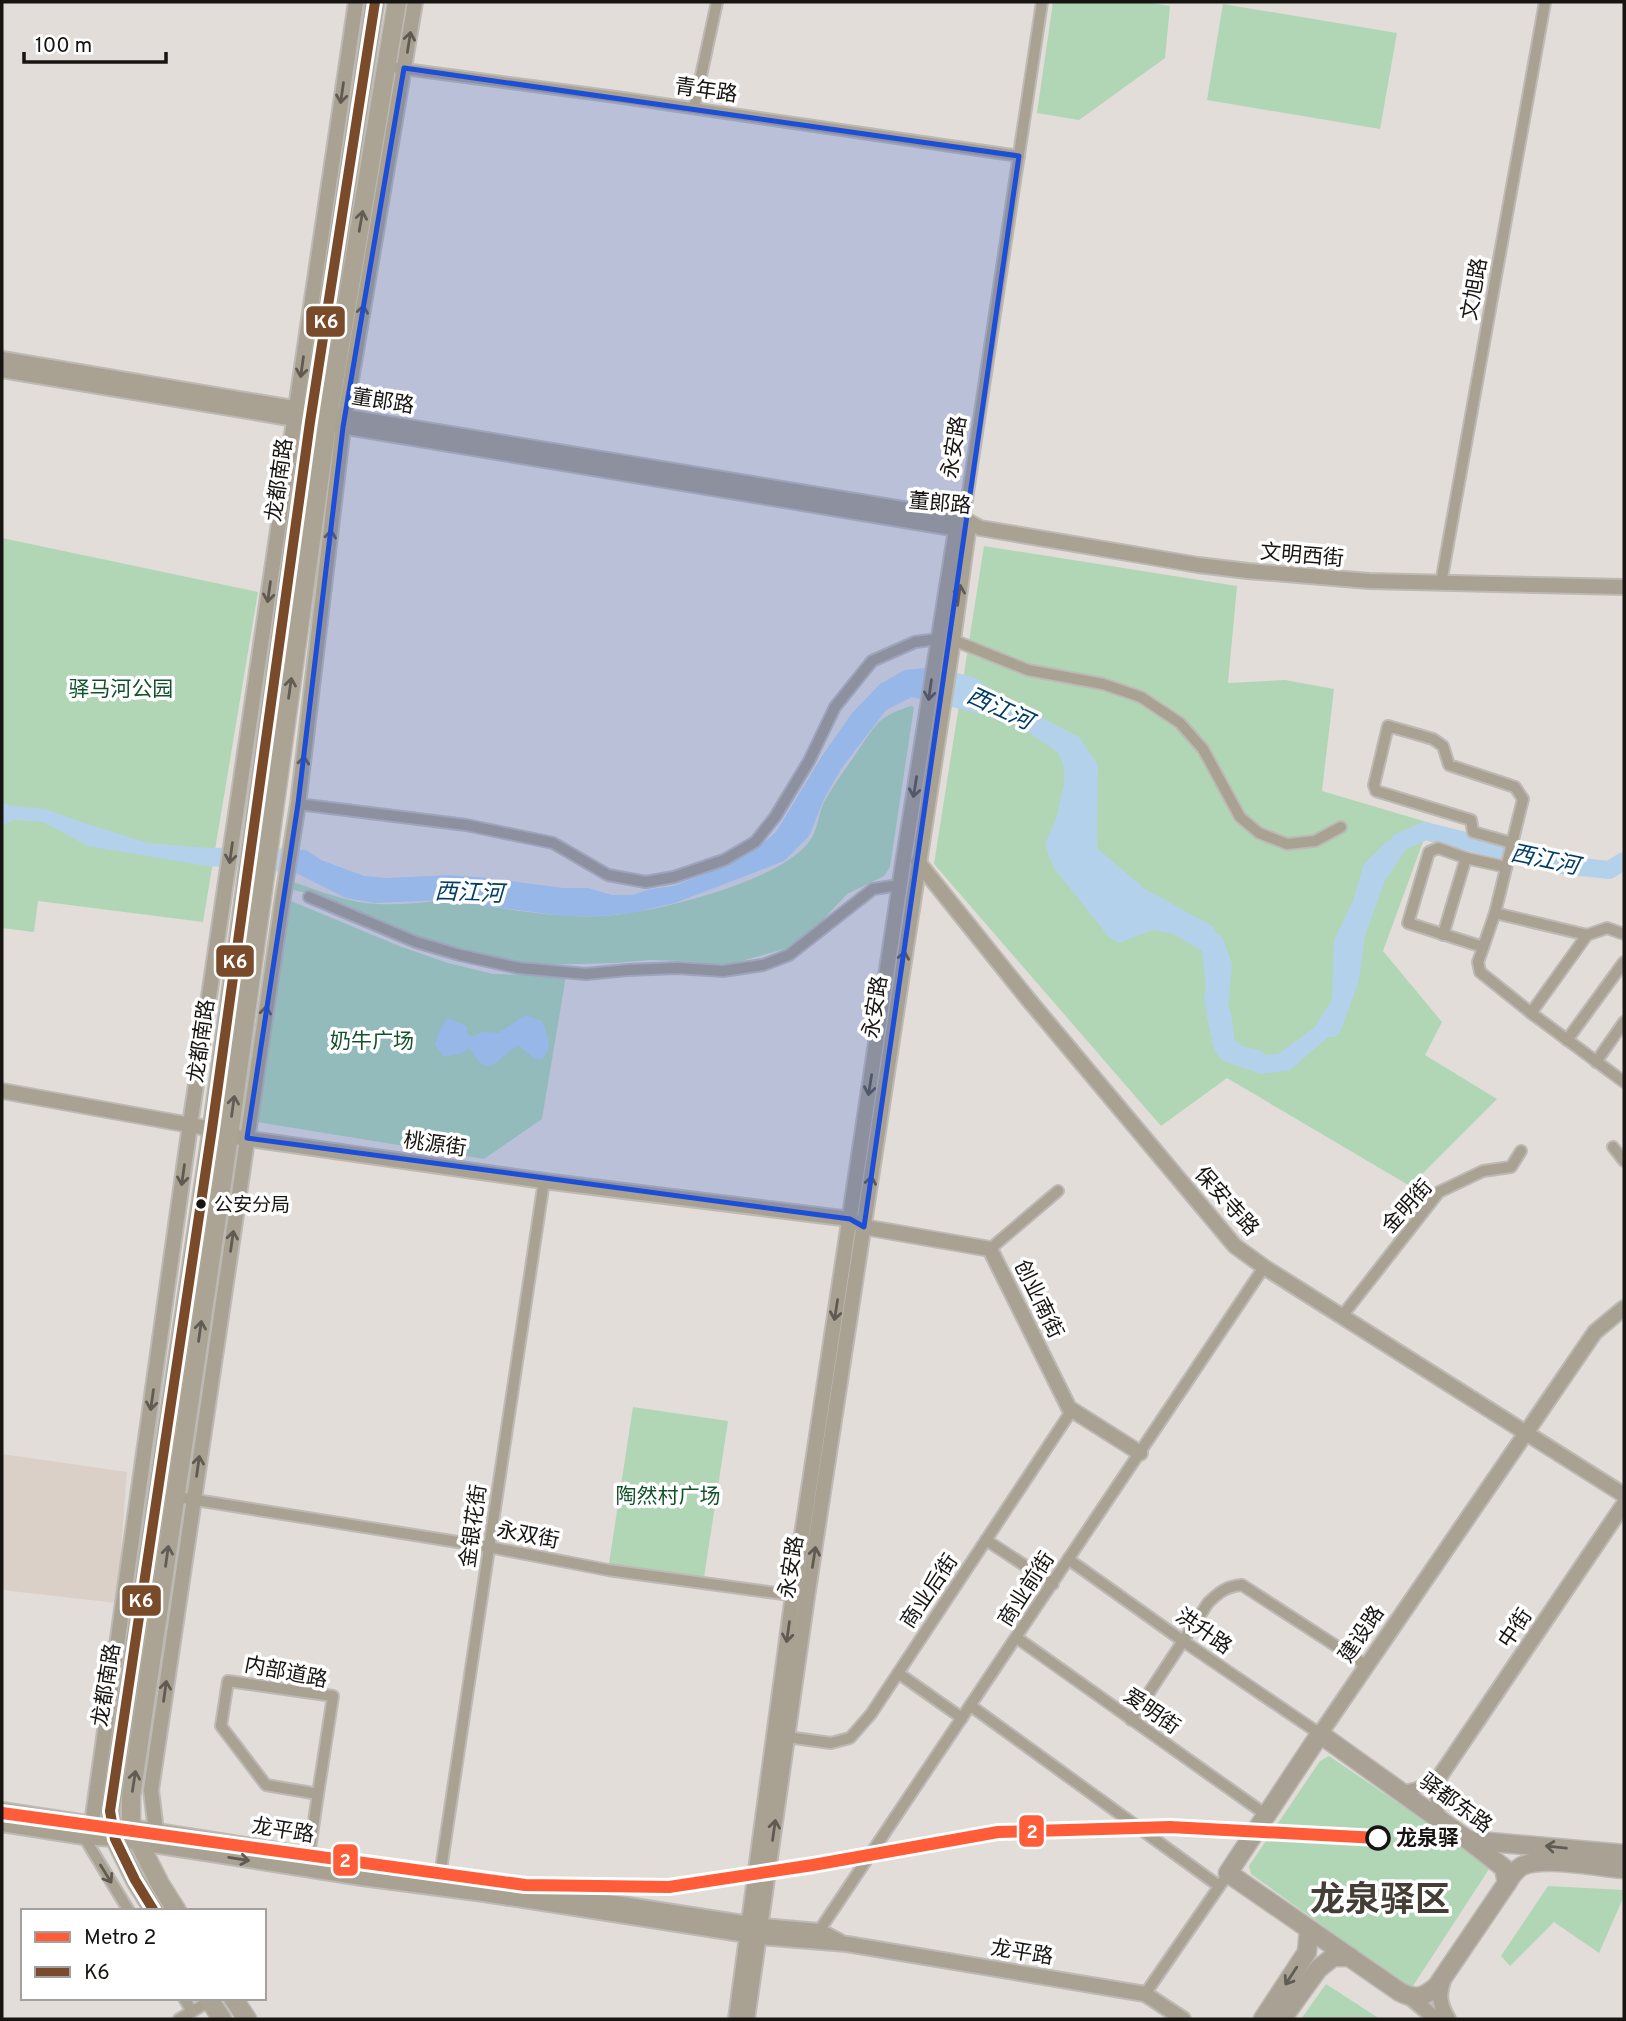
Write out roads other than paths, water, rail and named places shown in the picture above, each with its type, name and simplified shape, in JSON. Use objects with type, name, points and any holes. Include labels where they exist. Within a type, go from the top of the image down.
[{"type":"highway","name":"驿都东路","points":[[1320,1734],[1504,1868],[1507,1883]]},
{"type":"highway","name":"建设路","points":[[1223,1880],[1320,1734]]},
{"type":"highway","points":[[1468,1840],[1624,1854]]},
{"type":"highway","points":[[1223,1880],[1309,1930],[1411,1998],[1429,1993],[1437,1986],[1514,1871],[1525,1865],[1546,1862],[1624,1870]]},
{"type":"highway","points":[[1263,2019],[1307,1952],[1309,1930]]},
{"type":"highway","points":[[1282,2019],[1318,1969],[1333,1957],[1350,1957]]},
{"type":"main road","name":"龙都南路","points":[[135,1836],[131,1797],[229,1135],[253,897],[375,2]]},
{"type":"main road","name":"龙都南路","points":[[319,418],[396,68],[397,2]]},
{"type":"main road","name":"龙都南路","points":[[153,1909],[135,1880],[113,1833],[110,1811],[176,1497]]},
{"type":"main road","points":[[135,1836],[176,1909]]},
{"type":"main road","points":[[210,2000],[222,2019]]},
{"type":"main road","points":[[234,2000],[247,2019]]},
{"type":"street","points":[[156,1831],[151,1790],[176,1497],[229,1135],[282,903],[299,804],[319,418],[356,2]]},
{"type":"street","points":[[396,68],[415,2]]},
{"type":"street","points":[[694,108],[717,2]]},
{"type":"street","name":"永安路","points":[[747,2019],[754,1931],[787,1737],[800,1596],[863,1227],[926,823],[933,721],[942,661],[953,640],[1042,2]]},
{"type":"street","name":"文旭路","points":[[1441,583],[1545,2]]},
{"type":"street","name":"青年路","points":[[396,68],[1019,156]]},
{"type":"street","name":"董郞路","points":[[2,359],[319,418]]},
{"type":"street","name":"董郞路","points":[[2,370],[319,418],[967,527]]},
{"type":"street","points":[[92,1824],[236,817],[319,418]]},
{"type":"street","points":[[942,661],[937,639],[967,527]]},
{"type":"street","name":"文明西街","points":[[967,527],[1198,565],[1369,581],[1624,587]]},
{"type":"street","points":[[299,804],[466,825],[554,843],[608,875],[646,882],[674,877],[723,860],[755,842],[775,817],[802,772],[835,707],[872,662],[915,642],[937,639]]},
{"type":"street","points":[[953,640],[1028,670],[1103,684],[1141,697],[1180,723],[1203,749],[1240,817],[1259,833],[1287,844],[1315,841],[1341,827]]},
{"type":"street","points":[[736,2019],[754,1931],[850,1219],[900,885],[933,721]]},
{"type":"street","points":[[1512,844],[1473,832],[1471,820],[1376,791],[1374,785],[1388,726],[1433,739],[1443,746],[1448,765],[1515,787],[1523,799],[1512,844],[1507,863],[1495,913],[1478,962],[1479,972],[1624,1082]]},
{"type":"street","points":[[1483,947],[1408,923],[1429,852],[1438,848],[1466,858],[1507,863]]},
{"type":"street","points":[[1443,935],[1466,858]]},
{"type":"street","name":"保安寺路","points":[[918,862],[1028,999],[1235,1246],[1624,1495]]},
{"type":"street","points":[[309,897],[416,942],[460,955],[519,968],[586,974],[677,968],[723,971],[763,965],[789,955],[873,889],[900,885]]},
{"type":"street","points":[[1495,913],[1587,935],[1607,928],[1624,934]]},
{"type":"street","points":[[1531,1013],[1587,935]]},
{"type":"street","points":[[1567,1040],[1624,962]]},
{"type":"street","points":[[1596,1062],[1624,1022]]},
{"type":"street","name":"桃源街","points":[[2,1091],[190,1125],[229,1135],[544,1181],[850,1219],[863,1227]]},
{"type":"street","points":[[1613,1147],[1624,1161]]},
{"type":"street","name":"金明街","points":[[1342,1316],[1439,1192],[1483,1171],[1511,1167],[1521,1151]]},
{"type":"street","name":"金银花街","points":[[440,1876],[544,1181]]},
{"type":"street","points":[[990,1249],[1058,1191]]},
{"type":"street","name":"创业南街","points":[[863,1227],[990,1249],[1069,1408],[1140,1453]]},
{"type":"street","name":"商业前街","points":[[819,1931],[1264,1267]]},
{"type":"street","name":"建设路","points":[[1320,1734],[1595,1332],[1624,1308]]},
{"type":"street","name":"商业后街","points":[[787,1737],[831,1743],[850,1738],[871,1714],[1072,1410]]},
{"type":"street","name":"永双街","points":[[176,1497],[489,1547],[608,1570],[800,1596]]},
{"type":"street","name":"中街","points":[[1440,1776],[1619,1524],[1624,1504]]},
{"type":"street","points":[[986,1540],[1053,1584]]},
{"type":"street","name":"洪升路","points":[[1068,1559],[1320,1734]]},
{"type":"street","points":[[1131,1720],[1208,1604],[1219,1592],[1230,1586],[1242,1585],[1367,1666]]},
{"type":"street","name":"爱明街","points":[[1017,1638],[1265,1814]]},
{"type":"street","points":[[898,1673],[962,1718]]},
{"type":"street","name":"内部道路","points":[[309,1856],[333,1696],[228,1681],[221,1726],[266,1785],[318,1794]]},
{"type":"street","points":[[971,1706],[1223,1880]]},
{"type":"street","points":[[1399,1791],[1425,1786],[1440,1776]]},
{"type":"street","points":[[1440,1776],[1435,1802],[1437,1812],[1449,1826]]},
{"type":"street","name":"龙平路","points":[[2,1810],[92,1824],[113,1833],[362,1878],[847,1944],[1145,1994],[1183,2019]]},
{"type":"street","name":"龙平路","points":[[2,1824],[84,1837],[113,1833]]},
{"type":"street","name":"龙平路","points":[[135,1836],[156,1831],[440,1876],[754,1931],[819,1931],[847,1944]]},
{"type":"street","points":[[84,1837],[128,1909]]},
{"type":"street","name":"建设路","points":[[1145,1994],[1223,1880]]},
{"type":"street","points":[[1445,1975],[1438,2001],[1448,2019]]},
{"type":"street","points":[[1411,1998],[1436,2019]]},
{"type":"street","points":[[185,2000],[192,2011]]},
{"type":"street","points":[[179,2019],[208,2000]]},
{"type":"water","points":[[935,667],[976,678],[994,693],[1079,737],[1098,765],[1097,848],[1145,889],[1214,927],[1224,956],[1218,995],[1232,1052],[1253,1056],[1278,1054],[1314,1028],[1332,1000],[1334,940],[1353,901],[1364,864],[1385,843],[1404,835],[1377,869],[1376,891],[1359,926],[1334,1032],[1290,1070],[1261,1074],[1221,1060],[1214,1049],[1207,1017],[1202,951],[1174,934],[1152,930],[1119,943],[1109,937],[1053,867],[1045,844],[1057,816],[1064,784],[1064,767],[1058,752],[1013,722],[912,697],[886,710],[841,769],[824,799],[809,836],[784,861],[675,903],[631,913],[563,916],[443,900],[375,903],[346,898],[298,874],[206,866],[88,846],[43,822],[14,820],[2,825],[2,803],[45,809],[148,843],[208,848],[306,850],[321,860],[364,876],[386,878],[450,875],[563,888],[588,888],[612,895],[632,895],[692,879],[729,864],[763,843],[776,832],[822,756],[852,713],[880,684],[905,670]]},
{"type":"water","points":[[525,1015],[542,1021],[544,1026],[549,1046],[542,1059],[535,1059],[518,1045],[494,1064],[485,1066],[469,1048],[462,1053],[444,1057],[435,1045],[439,1031],[448,1018],[467,1026],[467,1034],[473,1037],[482,1032],[499,1033]]},
{"type":"waterway","name":"西江河","points":[[1332,1028],[1350,979],[1356,935],[1377,876],[1400,842],[1425,831],[1562,865],[1609,870],[1624,861]]},
{"type":"waterway","name":"西江河","points":[[1215,943],[1223,965],[1219,1007],[1226,1045],[1240,1055],[1257,1059]]},
{"type":"metro line","name":"2","points":[[2,1813],[525,1885],[669,1887],[998,1832],[1170,1827],[1378,1838]]},
{"type":"place","name":"公安分局","points":[[201,1204]]},
{"type":"place","name":"龙泉驿","points":[[1378,1838]]},
{"type":"district","name":"龙泉驿区","points":[[1380,1899]]},
{"type":"park label","name":"驿马河公园","points":[[121,689]]},
{"type":"park label","name":"奶牛广场","points":[[372,1041]]},
{"type":"park label","name":"陶然村广场","points":[[668,1496]]}]
